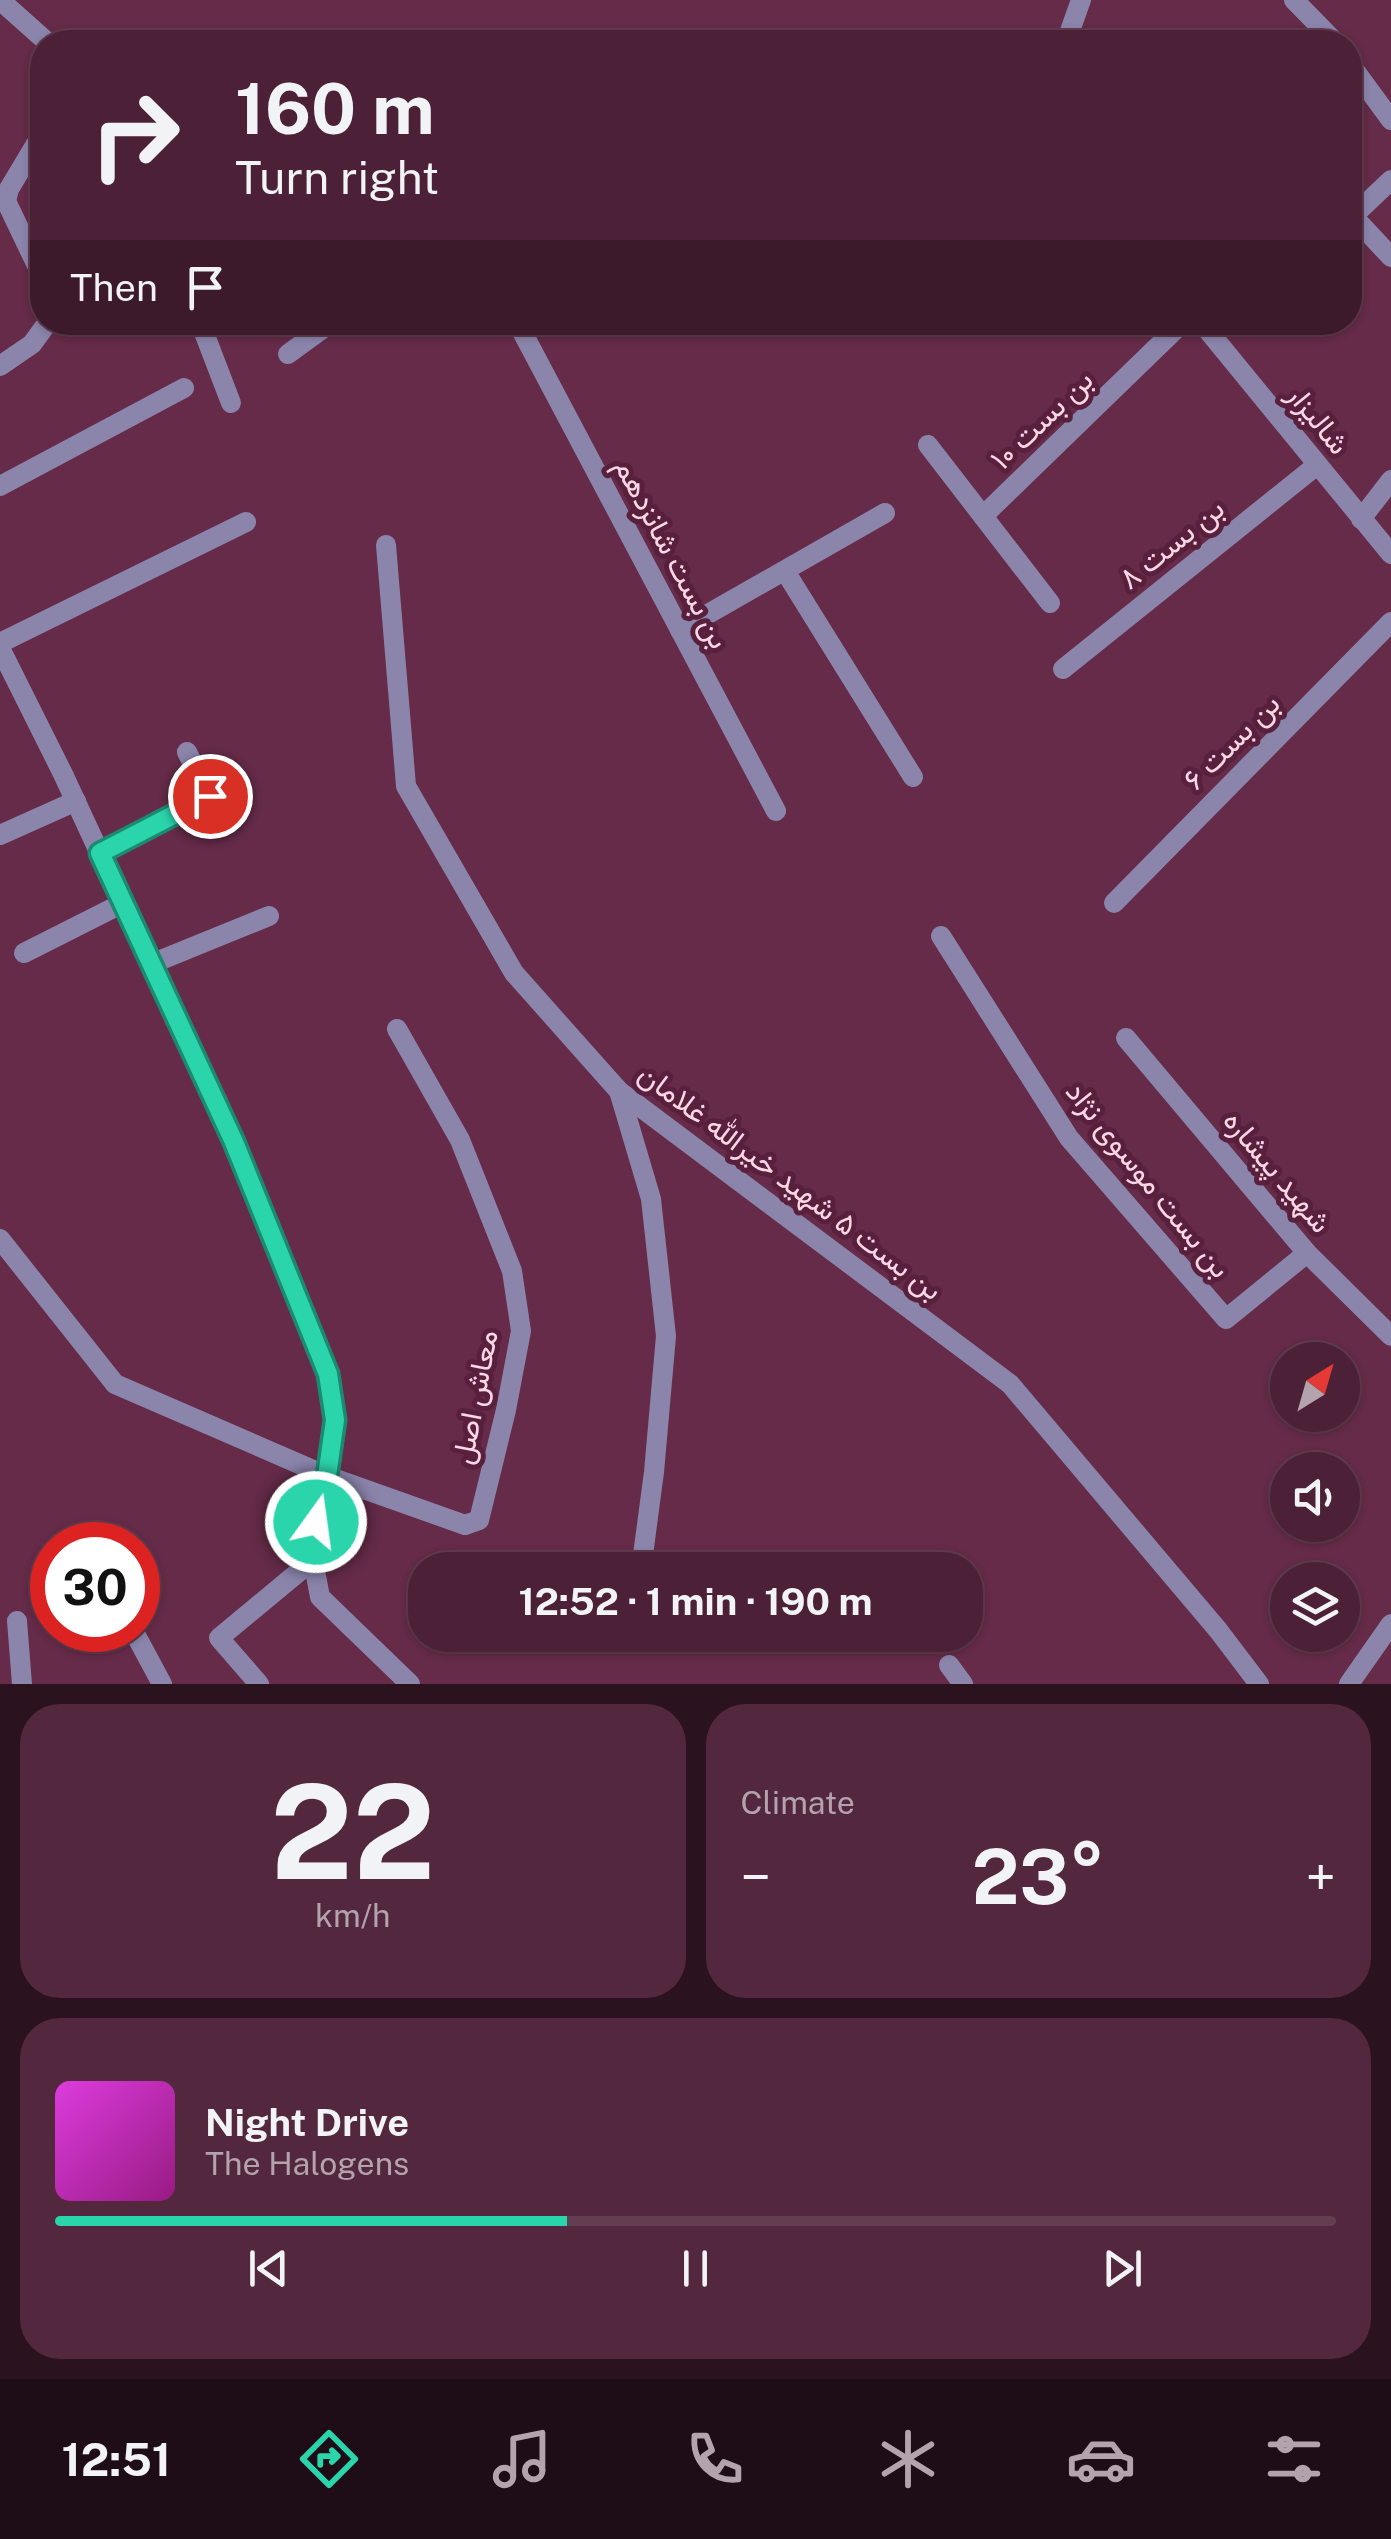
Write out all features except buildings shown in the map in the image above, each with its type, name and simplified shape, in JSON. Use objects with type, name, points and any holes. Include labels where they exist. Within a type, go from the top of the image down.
[{"type":"street","points":[[0,0],[34,30]]},
{"type":"street","points":[[1070,30],[1081,0]]},
{"type":"street","points":[[1294,0],[1323,30]]},
{"type":"street","points":[[1362,80],[1391,120]]},
{"type":"street","points":[[30,154],[6,201],[30,251]]},
{"type":"street","points":[[1362,205],[1391,180]]},
{"type":"street","points":[[1362,226],[1391,258]]},
{"type":"street","points":[[0,366],[39,335]]},
{"type":"street","points":[[205,335],[231,403]]},
{"type":"street","points":[[288,354],[314,335]]},
{"type":"street","name":"بن بست شانزدهم","points":[[524,335],[776,811]]},
{"type":"street","name":"بن بست ۱۰","points":[[983,516],[1170,335]]},
{"type":"street","name":"شالیزار","points":[[1212,335],[1391,554]]},
{"type":"street","points":[[0,486],[184,388]]},
{"type":"street","points":[[928,444],[1050,603]]},
{"type":"street","name":"بن بست ۸","points":[[1062,668],[1317,464]]},
{"type":"street","points":[[1361,519],[1391,480]]},
{"type":"street","points":[[680,630],[885,513]]},
{"type":"street","points":[[246,522],[0,646],[234,1142],[328,1374],[335,1420],[316,1522],[313,1560],[320,1597],[410,1684]]},
{"type":"street","name":"بن بست ۵ شهید خیرالله غلامان","points":[[386,545],[406,786],[514,973],[620,1092],[1010,1384],[1259,1684]]},
{"type":"street","points":[[785,571],[913,776]]},
{"type":"street","name":"بن بست ۶","points":[[1114,902],[1391,622]]},
{"type":"street","points":[[100,853],[210,796],[186,752]]},
{"type":"street","points":[[0,836],[76,801]]},
{"type":"street","points":[[24,953],[122,902]]},
{"type":"street","points":[[151,964],[269,916]]},
{"type":"street","name":"بن بست موسوی نژاد","points":[[941,936],[1070,1138],[1226,1319],[1306,1254]]},
{"type":"street","name":"معاش اصل","points":[[327,1476],[465,1525],[479,1520],[521,1331],[512,1271],[460,1140],[396,1029]]},
{"type":"street","name":"شهید پیشاره","points":[[1126,1038],[1306,1254],[1391,1336]]},
{"type":"street","points":[[620,1092],[651,1199],[666,1336],[643,1552]]},
{"type":"street","points":[[0,1239],[115,1384],[327,1476]]},
{"type":"street","points":[[259,1684],[219,1638],[313,1560]]},
{"type":"street","points":[[17,1621],[22,1684]]},
{"type":"street","points":[[1349,1684],[1391,1624]]},
{"type":"street","points":[[145,1652],[162,1684]]},
{"type":"street","points":[[949,1665],[963,1684]]},
{"type":"route","points":[[210,796],[100,853],[234,1142],[328,1374],[335,1420],[316,1522]]}]
